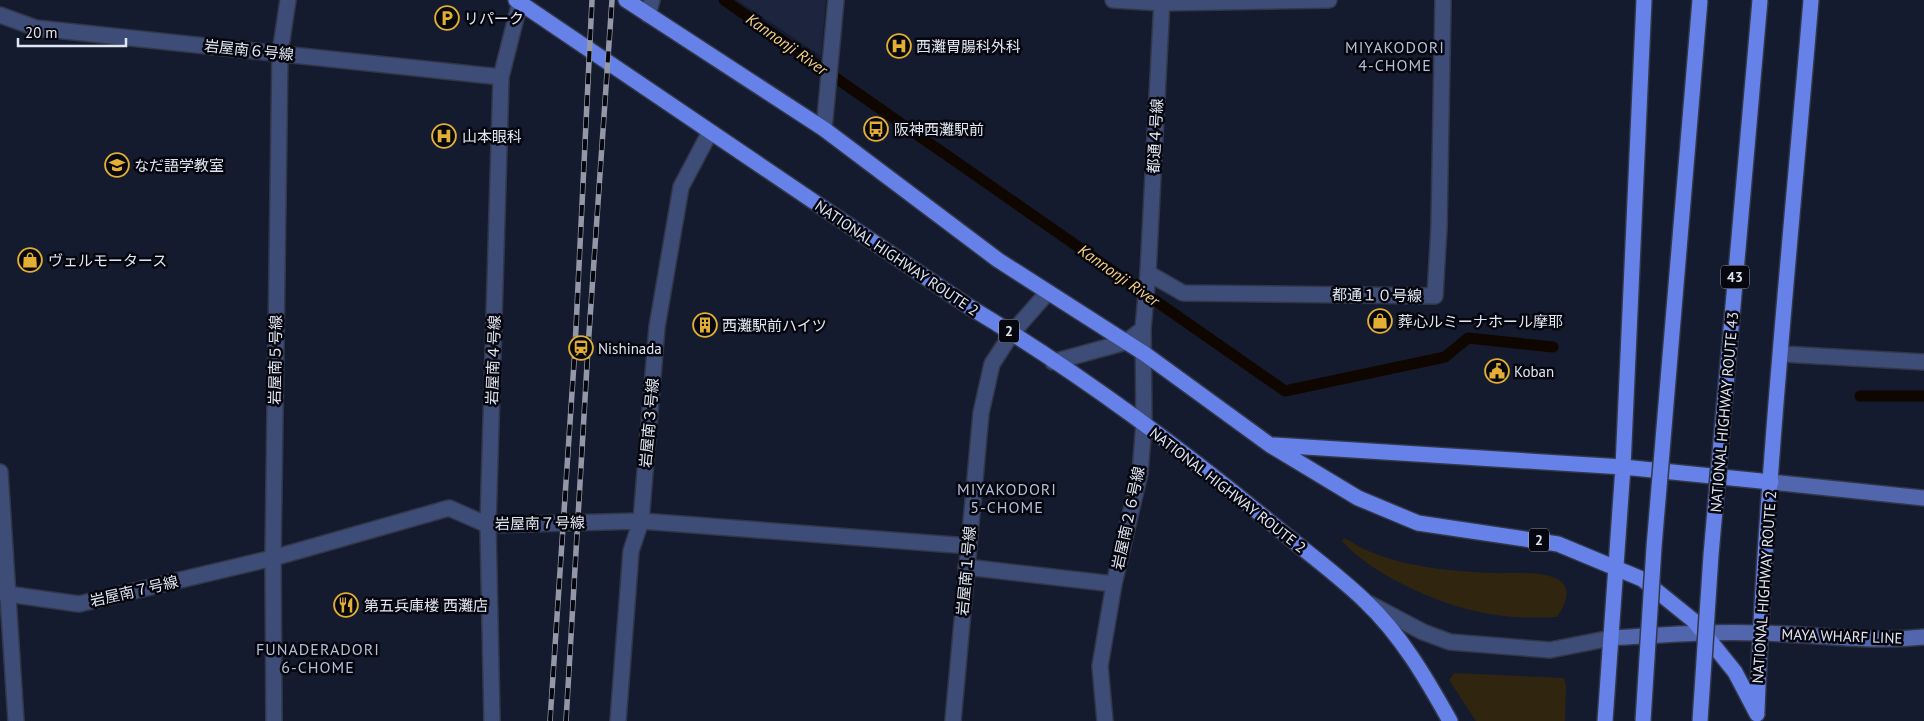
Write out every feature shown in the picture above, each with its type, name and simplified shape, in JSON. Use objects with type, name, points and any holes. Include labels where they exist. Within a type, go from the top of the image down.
[{"type":"highway","name":"2","points":[[626,0],[824,129],[998,260],[1145,354],[1270,445],[1358,498],[1418,523],[1558,544],[1616,567],[1642,580],[1694,621],[1735,672],[1757,718]]},
{"type":"highway","points":[[1605,721],[1623,467],[1644,0]]},
{"type":"highway","points":[[1644,721],[1654,547],[1700,0]]},
{"type":"highway","name":"NATIONAL HIGHWAY ROUTE 43","points":[[1700,721],[1711,555],[1760,0]]},
{"type":"highway","points":[[1771,482],[1811,0]]},
{"type":"highway","name":"NATIONAL HIGHWAY ROUTE 2","points":[[518,1],[1144,423],[1220,480],[1365,601],[1424,674],[1450,721]]},
{"type":"highway","name":"NATIONAL HIGHWAY ROUTE 2","points":[[1270,445],[1623,467],[1771,482],[1760,633],[1757,718]]},
{"type":"main road","points":[[1771,482],[1924,498]]},
{"type":"main road","name":"MAYA WHARF LINE","points":[[1611,638],[1704,633],[1760,633],[1892,640],[1924,637]]},
{"type":"street","name":"岩屋南５号線","points":[[274,721],[272,558],[280,53],[288,0]]},
{"type":"street","points":[[648,15],[652,0]]},
{"type":"street","points":[[824,129],[836,0]]},
{"type":"street","points":[[1113,0],[1162,2],[1329,0]]},
{"type":"street","name":"都通１０号線","points":[[1148,273],[1184,293],[1435,296],[1439,227],[1444,0]]},
{"type":"street","name":"岩屋南４号線","points":[[492,721],[488,525],[501,77],[518,1]]},
{"type":"street","name":"都通４号線","points":[[1145,354],[1143,329],[1148,273],[1162,2]]},
{"type":"street","name":"岩屋南６号線","points":[[0,15],[36,28],[501,77]]},
{"type":"street","name":"岩屋南３号線","points":[[618,721],[631,551],[641,521],[657,327],[681,188],[710,132]]},
{"type":"street","name":"岩屋南１号線","points":[[953,721],[981,413],[992,364],[1012,333],[1048,292]]},
{"type":"street","points":[[1053,362],[1126,342],[1143,329]]},
{"type":"street","name":"岩屋南２６号線","points":[[966,567],[1114,584],[1140,473],[1144,423],[1145,354]]},
{"type":"street","points":[[1782,354],[1924,362]]},
{"type":"street","points":[[0,472],[3,593],[16,721]]},
{"type":"street","name":"岩屋南７号線","points":[[3,593],[79,604],[272,558],[449,508],[488,525],[641,521],[969,546]]},
{"type":"street","points":[[1105,721],[1100,666],[1114,584]]},
{"type":"street","points":[[1365,601],[1415,628],[1450,642],[1550,650],[1611,638]]},
{"type":"shaded area","points":[[737,0],[826,0],[821,56]]},
{"type":"shaded area","points":[[1344,538],[1361,548],[1379,555],[1426,567],[1491,573],[1541,574],[1559,580],[1564,585],[1567,593],[1565,601],[1557,617],[1504,616],[1477,612],[1435,598],[1392,579],[1356,554],[1342,541]]},
{"type":"shaded area","points":[[1454,673],[1564,678],[1566,686],[1565,721],[1476,721],[1449,680]]},
{"type":"waterway","name":"Kannonji River","points":[[724,0],[1285,391],[1445,357],[1468,338],[1553,347]]},
{"type":"waterway","name":"Kannonji River","points":[[1860,396],[1924,396]]},
{"type":"railway","points":[[550,721],[575,348],[592,0]]},
{"type":"railway","points":[[566,721],[588,348],[612,0]]},
{"type":"place","name":"リパーク","points":[[447,18]]},
{"type":"place","name":"西灘胃腸科外科","points":[[899,46]]},
{"type":"place","name":"阪神西灘駅前","points":[[876,129]]},
{"type":"place","name":"山本眼科","points":[[444,136]]},
{"type":"place","name":"なだ語学教室","points":[[117,165]]},
{"type":"place","name":"ヴェルモータース","points":[[30,260]]},
{"type":"place","name":"葬心ルミーナホール摩耶","points":[[1380,321]]},
{"type":"place","name":"西灘駅前ハイツ","points":[[705,325]]},
{"type":"place","name":"Nishinada","points":[[581,348]]},
{"type":"place","name":"Koban","points":[[1497,371]]},
{"type":"place","name":"第五兵庫楼 西灘店","points":[[346,605]]},
{"type":"district","name":"MIYAKODORI 4-CHOME","points":[[1395,56]]},
{"type":"district","name":"MIYAKODORI 5-CHOME","points":[[1007,498]]},
{"type":"district","name":"FUNADERADORI 6-CHOME","points":[[318,658]]}]
